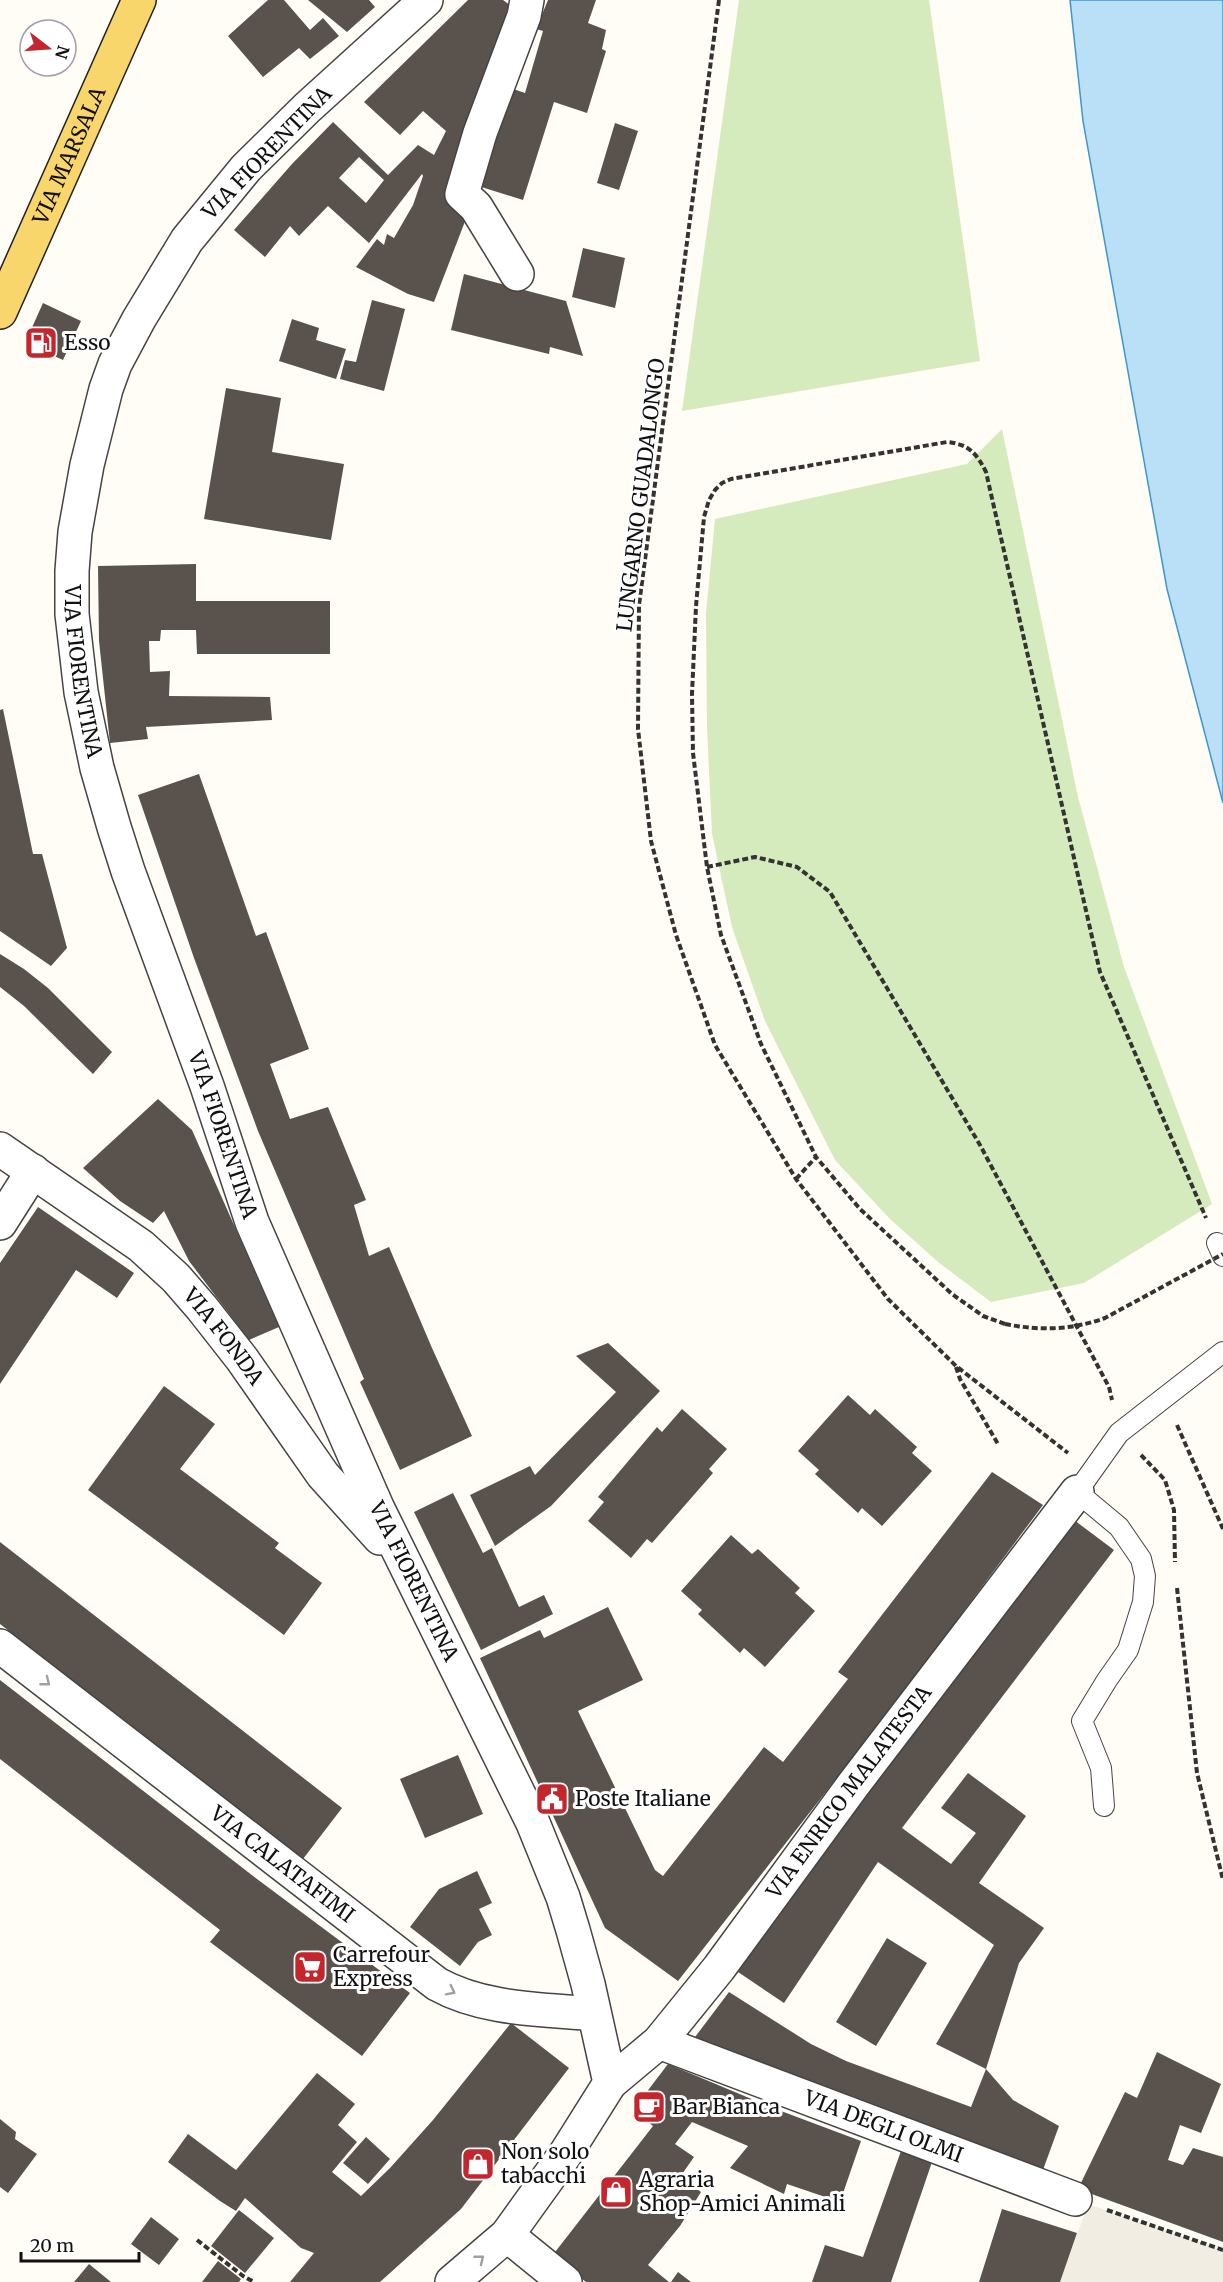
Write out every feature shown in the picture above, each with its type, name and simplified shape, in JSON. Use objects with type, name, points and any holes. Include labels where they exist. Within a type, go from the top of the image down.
[{"type":"main road","name":"VIA MARSALA","points":[[0,312],[139,0]]},
{"type":"street","name":"VIA FIORENTINA","points":[[426,0],[307,108],[246,168],[187,240],[126,342],[106,389],[87,465],[75,532],[72,614],[81,692],[97,768],[128,871],[207,1086],[252,1222],[377,1507],[533,1823],[563,1897],[583,1962],[610,2083]]},
{"type":"street","points":[[517,274],[476,207],[462,194],[480,133],[524,16],[527,0]]},
{"type":"street","name":"VIA FONDA","points":[[0,1149],[141,1246],[176,1278],[242,1359],[323,1475],[405,1566]]},
{"type":"street","points":[[0,1223],[33,1171]]},
{"type":"street","name":"VIA ENRICO MALATESTA","points":[[610,2083],[659,2042],[719,1968],[853,1785],[1077,1492]]},
{"type":"street","name":"VIA CALATAFIMI","points":[[0,1646],[437,1984],[462,1996],[490,2004],[594,2014]]},
{"type":"street","name":"VIA DEGLI OLMI","points":[[659,2042],[1075,2199]]},
{"type":"street","points":[[452,2282],[507,2235],[566,2153],[610,2083]]},
{"type":"street","points":[[507,2235],[565,2282]]},
{"type":"lane","points":[[1104,1806],[1101,1768],[1082,1721],[1128,1650],[1143,1602],[1145,1576],[1141,1558],[1119,1527],[1077,1492],[1119,1432],[1223,1352]]},
{"type":"path","name":"LUNGARNO GUADALONGO","points":[[719,0],[639,605],[638,729],[651,842],[676,935],[714,1045],[796,1179],[888,1299],[956,1366],[1073,1457]]},
{"type":"path","points":[[947,442],[960,443],[970,448],[986,472],[1100,972],[1221,1251],[1105,1318],[1088,1324],[1039,1329],[1005,1324],[983,1316],[952,1294],[860,1209],[816,1157],[761,1044],[739,989],[721,935],[706,867],[693,753],[692,693],[696,606],[704,517],[714,490],[731,479],[947,442]]},
{"type":"path","points":[[706,867],[755,857],[797,867],[830,891],[980,1145],[1109,1388],[1119,1432],[1165,1480],[1174,1510],[1175,1565]]},
{"type":"path","points":[[796,1179],[816,1157]]},
{"type":"path","points":[[956,1366],[960,1380],[998,1444]]},
{"type":"path","points":[[1167,1395],[1194,1468],[1223,1528]]},
{"type":"path","points":[[1176,1582],[1197,1773],[1223,1880]]},
{"type":"path","points":[[1075,2199],[1223,2250]]},
{"type":"path","points":[[197,2240],[254,2282]]},
{"type":"green space","points":[[739,0],[929,0],[980,361],[682,411]]},
{"type":"green space","points":[[1002,429],[1078,797],[1124,967],[1212,1204],[1084,1283],[991,1302],[938,1262],[889,1218],[835,1160],[765,1021],[732,927],[712,834],[707,728],[706,613],[715,519],[967,464]]},
{"type":"shaded area","points":[[1088,2204],[1223,2250],[1223,2282],[1060,2282]]},
{"type":"water","points":[[1070,0],[1223,0],[1223,803],[1167,589],[1083,121]]},
{"type":"building","points":[[268,0],[284,0],[310,30],[323,18],[339,36],[310,59],[299,48],[263,77],[228,36]]},
{"type":"building","points":[[308,0],[369,0],[375,7],[347,32]]},
{"type":"building","points":[[468,0],[503,0],[515,9],[469,211],[434,302],[408,294],[356,267],[377,239],[384,245],[387,234],[394,238],[413,205],[422,174],[369,243],[328,206],[299,236],[290,226],[265,257],[234,230],[292,164],[333,122],[388,175],[418,145],[434,155],[446,131],[423,111],[400,135],[364,102]],"holes":[[[359,157],[384,180],[366,203],[339,178]]]},
{"type":"building","points":[[548,0],[596,0],[588,23],[606,30],[602,49],[606,51],[587,113],[554,102],[523,200],[475,185],[507,87],[525,93],[543,31],[536,29]]},
{"type":"building","points":[[615,123],[638,131],[619,190],[597,183]]},
{"type":"building","points":[[583,248],[625,258],[615,308],[572,297]]},
{"type":"building","points":[[464,274],[566,301],[583,356],[550,347],[549,354],[451,330]]},
{"type":"building","points":[[372,300],[405,309],[384,391],[340,379],[345,360],[356,362]]},
{"type":"building","points":[[43,303],[81,321],[63,360],[25,343]]},
{"type":"building","points":[[292,319],[319,328],[316,340],[346,349],[336,379],[279,361]]},
{"type":"building","points":[[226,388],[281,398],[272,452],[344,464],[331,540],[204,519]]},
{"type":"building","points":[[196,564],[196,601],[330,601],[330,654],[197,654],[196,630],[161,630],[160,641],[149,641],[150,672],[170,671],[169,696],[270,697],[272,720],[146,727],[148,739],[110,743],[99,641],[98,566]]},
{"type":"building","points":[[3,709],[33,854],[42,854],[67,948],[51,966],[0,931],[0,710]]},
{"type":"building","points":[[199,774],[256,936],[266,932],[309,1049],[270,1064],[290,1119],[328,1107],[366,1200],[354,1205],[369,1256],[389,1247],[472,1436],[400,1470],[360,1382],[364,1379],[258,1131],[194,958],[138,795]]},
{"type":"building","points":[[0,954],[48,988],[112,1052],[93,1074],[24,1006],[0,987]]},
{"type":"building","points":[[158,1099],[192,1130],[279,1327],[249,1340],[189,1261],[164,1211],[153,1223],[120,1201],[83,1168]]},
{"type":"building","points":[[38,1207],[134,1273],[117,1298],[76,1270],[0,1384],[0,1263]]},
{"type":"building","points":[[608,1343],[660,1391],[551,1506],[495,1546],[470,1495],[530,1466],[535,1475],[616,1392],[576,1356]]},
{"type":"building","points":[[164,1386],[215,1424],[180,1469],[279,1543],[275,1548],[322,1583],[284,1635],[88,1490]]},
{"type":"building","points":[[848,1395],[870,1415],[875,1409],[917,1447],[912,1453],[932,1471],[882,1526],[862,1508],[858,1513],[815,1474],[819,1470],[798,1451]]},
{"type":"building","points":[[682,1409],[727,1449],[709,1469],[713,1473],[652,1543],[647,1539],[631,1558],[588,1521],[604,1502],[598,1497],[657,1427],[662,1432]]},
{"type":"building","points":[[992,1472],[1043,1505],[889,1711],[678,1981],[605,1928],[480,1658],[540,1630],[544,1638],[608,1607],[643,1680],[578,1711],[655,1870],[663,1876],[764,1747],[783,1762],[848,1679],[838,1672]]},
{"type":"building","points":[[453,1493],[483,1553],[492,1548],[519,1607],[544,1595],[553,1614],[481,1650],[414,1512]]},
{"type":"building","points":[[1070,1517],[1114,1550],[902,1828],[951,1864],[976,1833],[941,1808],[968,1773],[1026,1816],[979,1883],[1044,1928],[1019,1963],[986,2069],[936,2044],[994,1945],[878,1862],[784,2003],[738,1972],[818,1853]]},
{"type":"building","points":[[731,1535],[752,1554],[758,1549],[800,1588],[795,1593],[815,1611],[765,1667],[744,1648],[740,1653],[698,1614],[702,1610],[681,1591]]},
{"type":"building","points":[[0,1542],[342,1808],[303,1859],[0,1624]]},
{"type":"building","points":[[0,1680],[257,1879],[410,1993],[362,2056],[210,1942],[220,1930],[0,1759]]},
{"type":"building","points":[[458,1755],[483,1814],[425,1838],[400,1779]]},
{"type":"building","points":[[477,1871],[492,1903],[479,1909],[492,1935],[478,1942],[460,1966],[410,1927],[439,1889]]},
{"type":"building","points":[[887,1938],[927,1963],[876,2046],[836,2022]]},
{"type":"building","points":[[729,1992],[811,2044],[846,2061],[971,2107],[986,2069],[1013,2100],[1059,2126],[1040,2178],[689,2045]]},
{"type":"building","points":[[511,2023],[569,2068],[461,2209],[380,2282],[290,2282],[314,2253],[301,2248],[245,2198],[236,2211],[168,2162],[188,2134],[236,2170],[317,2073],[355,2104],[338,2125],[357,2142],[332,2172],[361,2196],[433,2120]]},
{"type":"building","points":[[1157,2052],[1221,2084],[1201,2133],[1180,2125],[1168,2160],[1183,2165],[1193,2148],[1223,2157],[1223,2242],[1078,2189],[1125,2092],[1137,2098]]},
{"type":"building","points":[[668,2064],[773,2108],[861,2141],[840,2202],[787,2184],[784,2194],[730,2168],[748,2146],[692,2122],[675,2144],[694,2157],[680,2177],[701,2192],[680,2226],[648,2265],[669,2282],[586,2282],[552,2256],[653,2126],[633,2110]]},
{"type":"building","points":[[0,2119],[16,2132],[15,2139],[37,2154],[8,2193],[0,2187]]},
{"type":"building","points":[[366,2137],[390,2159],[368,2184],[343,2163]]},
{"type":"building","points":[[901,2151],[932,2162],[891,2282],[812,2282],[825,2245],[863,2257]]},
{"type":"building","points":[[1002,2209],[1077,2233],[1060,2282],[979,2282]]},
{"type":"building","points":[[239,2210],[274,2238],[245,2273],[211,2246]]},
{"type":"building","points":[[151,2217],[179,2239],[159,2265],[131,2244]]},
{"type":"building","points":[[218,2261],[241,2279],[239,2282],[202,2282]]},
{"type":"building","points":[[89,2264],[111,2282],[74,2282]]},
{"type":"building","points":[[678,2272],[691,2282],[671,2282]]},
{"type":"place","name":"Esso","points":[[41,343]]},
{"type":"place","name":"Poste Italiane","points":[[552,1799]]},
{"type":"place","name":"Carrefour Express","points":[[310,1967]]},
{"type":"place","name":"Bar Bianca","points":[[649,2107]]},
{"type":"place","name":"Non solo tabacchi","points":[[478,2164]]},
{"type":"place","name":"Agraria Shop-Amici Animali","points":[[616,2192]]}]
